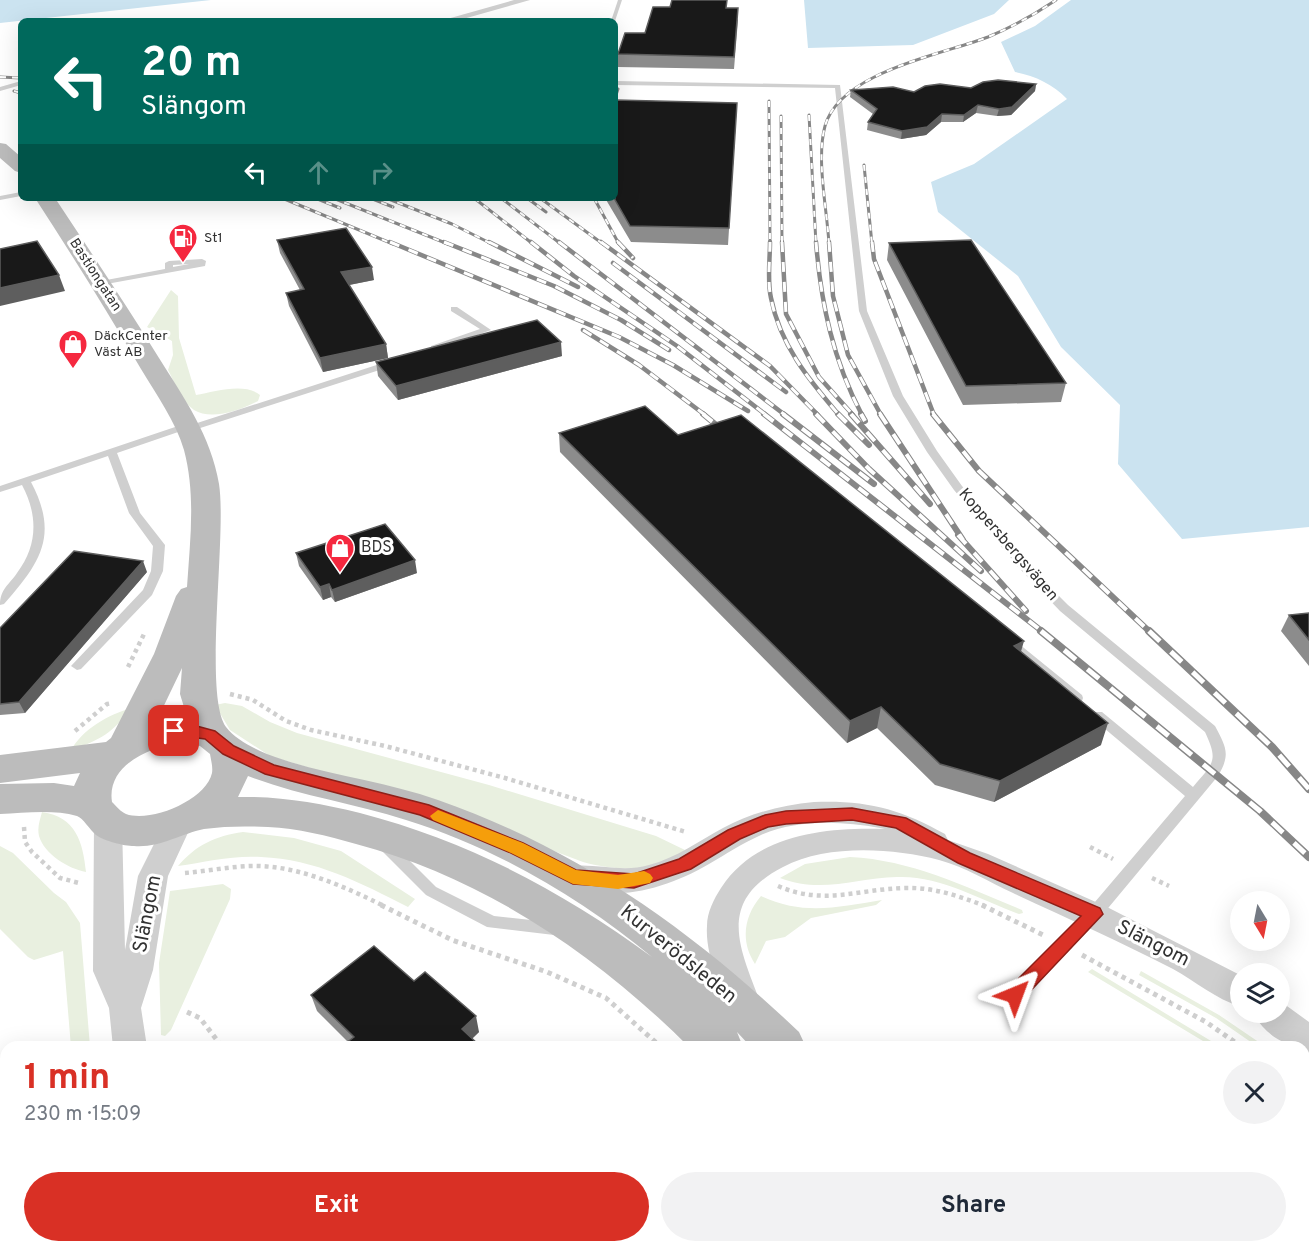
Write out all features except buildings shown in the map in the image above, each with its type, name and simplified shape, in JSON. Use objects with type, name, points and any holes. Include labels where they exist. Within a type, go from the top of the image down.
[{"type":"main road","points":[[0,148],[18,164]]},
{"type":"main road","name":"Bastiongatan","points":[[47,201],[101,283],[197,448],[205,484],[198,694],[219,743]]},
{"type":"main road","name":"Bastiongatan","points":[[119,751],[151,700],[184,625],[204,554]]},
{"type":"main road","name":"Kurverödsleden","points":[[100,813],[93,787],[96,778],[119,751],[164,732],[184,730],[219,743],[270,770],[423,810],[517,848],[573,877],[609,900],[707,973],[777,1041]]},
{"type":"main road","points":[[187,819],[216,800],[228,783],[232,765],[219,743]]},
{"type":"main road","points":[[0,770],[52,764],[119,751]]},
{"type":"main road","points":[[16,798],[100,813],[139,831],[187,819],[240,811],[294,814],[369,830],[441,854],[512,889],[586,931],[640,972],[688,1014],[714,1041]]},
{"type":"street","points":[[456,18],[525,0]]},
{"type":"street","name":"Slängom","points":[[100,813],[107,881],[109,971],[125,1008],[129,1041]]},
{"type":"street","name":"Slängom","points":[[573,877],[634,881],[663,873],[714,848],[734,835],[765,822],[807,815],[852,814],[900,823],[964,858]]},
{"type":"street","name":"Slängom","points":[[125,1008],[137,970],[153,876],[187,819]]},
{"type":"street","name":"Slängom","points":[[748,1012],[727,952],[721,926],[723,913],[730,900],[753,870],[768,859],[791,850],[823,843],[856,841],[930,846],[964,858],[1094,914],[1230,987]]},
{"type":"street","points":[[1284,1023],[1308,1041]]},
{"type":"lane","points":[[614,18],[620,0]]},
{"type":"lane","name":"Koppersbergsvägen","points":[[618,82],[838,86],[863,312],[894,388],[914,423],[951,479],[1023,566],[1064,608],[1210,729],[1220,750],[1219,762],[1094,914],[1015,995]]},
{"type":"lane","points":[[0,89],[18,84]]},
{"type":"lane","points":[[0,198],[18,195]]},
{"type":"lane","points":[[101,283],[169,269]]},
{"type":"lane","points":[[419,353],[487,330],[454,309]]},
{"type":"lane","points":[[0,489],[111,451],[408,357]]},
{"type":"lane","points":[[77,666],[148,592],[157,571],[159,545],[144,528],[130,502],[124,475],[111,451]]},
{"type":"lane","points":[[0,601],[25,574],[38,545],[42,518],[25,480]]},
{"type":"lane","points":[[995,630],[1193,795]]},
{"type":"path","points":[[198,694],[240,695],[298,726],[505,778],[680,830],[714,848]]},
{"type":"path","points":[[52,764],[56,742],[93,718],[107,704],[151,700]]},
{"type":"path","points":[[16,798],[24,826],[25,842],[32,852],[60,878],[85,884],[107,881]]},
{"type":"path","points":[[153,876],[255,866],[279,868],[322,878],[452,940],[577,983],[606,998],[654,1041]]},
{"type":"path","points":[[753,870],[785,890],[811,898],[909,888],[937,890],[982,907],[1063,945],[1206,1022],[1233,1041]]},
{"type":"path","points":[[188,1012],[200,1018],[218,1041]]},
{"type":"green space","points":[[171,290],[178,296],[179,338],[196,395],[237,388],[260,395],[258,401],[235,411],[217,414],[201,413],[185,402],[168,370],[173,355],[172,341],[147,327]]},
{"type":"green space","points":[[225,703],[242,706],[270,722],[297,733],[489,785],[656,836],[685,850],[674,858],[649,867],[609,867],[583,862],[427,803],[270,756],[230,730],[215,705]]},
{"type":"green space","points":[[131,708],[105,735],[71,750],[89,729]]},
{"type":"green space","points":[[42,812],[63,819],[76,833],[83,851],[86,872],[65,864],[46,849],[38,833]]},
{"type":"green space","points":[[243,832],[294,838],[341,851],[415,899],[408,907],[373,889],[319,867],[281,859],[240,857],[178,866],[199,847],[224,836]]},
{"type":"green space","points":[[0,846],[13,853],[66,902],[80,923],[90,1041],[70,1041],[63,951],[34,960],[28,957],[0,929]]},
{"type":"green space","points":[[850,857],[873,859],[917,869],[980,892],[1022,910],[1023,913],[1019,914],[944,884],[913,877],[824,885],[795,883],[780,878],[805,864]]},
{"type":"green space","points":[[223,884],[231,889],[230,899],[171,1030],[165,1036],[161,1035],[159,963],[170,891]]},
{"type":"green space","points":[[761,896],[792,906],[807,908],[836,907],[882,900],[876,905],[811,918],[785,937],[766,941],[755,964],[747,946],[746,929],[751,912]]},
{"type":"green space","points":[[1092,969],[1211,1041],[1203,1041],[1088,972]]},
{"type":"green space","points":[[1141,971],[1219,1015],[1257,1041],[1249,1041],[1216,1018],[1139,975]]},
{"type":"water","points":[[0,0],[211,0],[46,18],[18,18],[18,21],[0,23]]},
{"type":"water","points":[[804,0],[1009,0],[994,14],[913,45],[808,48]]},
{"type":"water","points":[[1071,0],[1309,0],[1309,527],[1182,539],[1118,464],[1120,405],[1061,347],[1018,276],[938,212],[931,182],[974,164],[1067,99],[1043,81],[1015,72],[1001,42],[1035,26]]},
{"type":"railway","points":[[829,244],[822,153],[825,126],[834,107],[850,92],[871,79],[894,68],[988,37],[1056,0]]},
{"type":"railway","points":[[0,77],[18,78]]},
{"type":"railway","points":[[14,91],[18,92]]},
{"type":"railway","points":[[769,101],[770,242]]},
{"type":"railway","points":[[809,115],[816,244]]},
{"type":"railway","points":[[781,116],[782,244]]},
{"type":"railway","points":[[864,165],[872,244]]},
{"type":"railway","points":[[289,201],[393,244]]},
{"type":"railway","points":[[322,201],[340,208]]},
{"type":"railway","points":[[340,201],[448,244]]},
{"type":"railway","points":[[378,201],[393,207]]},
{"type":"railway","points":[[394,201],[452,224],[492,244]]},
{"type":"railway","points":[[478,201],[533,244]]},
{"type":"railway","points":[[505,201],[561,244]]},
{"type":"railway","points":[[531,201],[546,212]]},
{"type":"railway","points":[[544,201],[603,244]]},
{"type":"railway","points":[[596,201],[619,244]]},
{"type":"railway","points":[[390,242],[619,337],[673,365],[748,411]]},
{"type":"railway","points":[[444,242],[554,286],[621,320],[669,350]]},
{"type":"railway","points":[[489,242],[578,287]]},
{"type":"railway","points":[[531,242],[574,276],[677,346],[766,415]]},
{"type":"railway","points":[[559,242],[785,415]]},
{"type":"railway","points":[[601,242],[770,366],[818,415]]},
{"type":"railway","points":[[618,242],[633,258]]},
{"type":"railway","points":[[770,242],[770,291],[781,331],[797,361],[839,415]]},
{"type":"railway","points":[[782,242],[786,314],[819,377],[853,415]]},
{"type":"railway","points":[[816,242],[821,287],[830,331],[843,373],[862,415]]},
{"type":"railway","points":[[829,242],[833,296],[848,355],[881,415]]},
{"type":"railway","points":[[872,242],[874,259],[934,415]]},
{"type":"railway","points":[[613,263],[786,392]]},
{"type":"railway","points":[[583,330],[639,365],[705,415]]},
{"type":"railway","points":[[703,414],[726,433]]},
{"type":"railway","points":[[764,414],[1043,632]]},
{"type":"railway","points":[[783,414],[874,484]]},
{"type":"railway","points":[[816,414],[869,469],[981,571]]},
{"type":"railway","points":[[851,414],[930,504]]},
{"type":"railway","points":[[861,414],[865,421]]},
{"type":"railway","points":[[880,414],[963,540]]},
{"type":"railway","points":[[933,414],[979,471],[1150,632]]},
{"type":"railway","points":[[839,415],[869,445]]},
{"type":"railway","points":[[958,535],[1026,611]]},
{"type":"railway","points":[[1041,631],[1260,811],[1309,857]]},
{"type":"railway","points":[[1149,631],[1272,747],[1309,789]]},
{"type":"slow traffic","points":[[438,816],[517,848],[573,877],[618,882],[644,878]]},
{"type":"place","name":"St1","points":[[183,264]]},
{"type":"place","name":"DäckCenter Väst AB","points":[[73,370]]},
{"type":"place","name":"BDS","points":[[340,574]]},
{"type":"route","points":[[174,731],[202,732],[210,735],[228,750],[270,770],[423,810],[517,848],[573,877],[618,882],[634,881],[663,873],[685,864],[734,835],[765,822],[786,818],[829,813],[852,814],[900,823],[964,858],[1094,914],[1015,995]]}]
